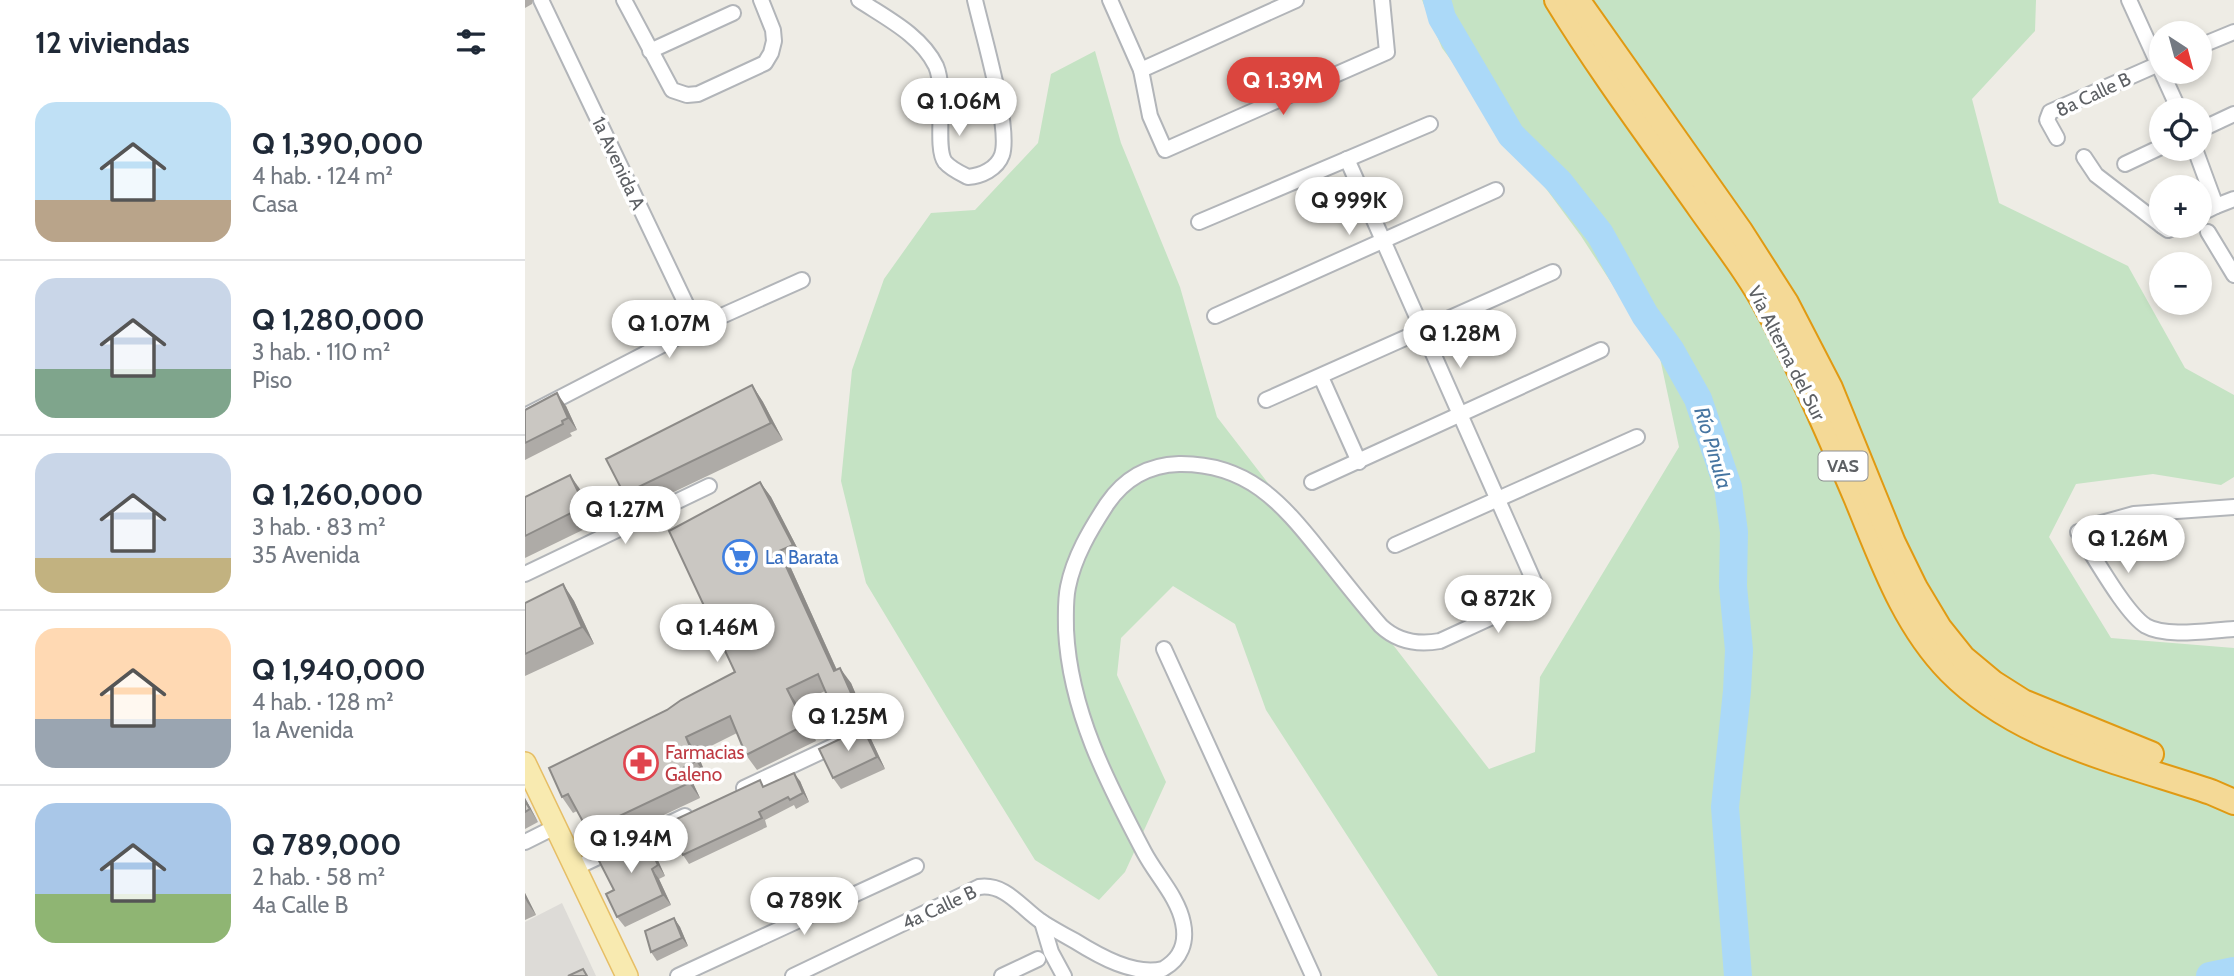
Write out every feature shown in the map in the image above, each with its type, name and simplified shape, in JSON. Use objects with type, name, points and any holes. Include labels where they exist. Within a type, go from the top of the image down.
[{"type":"highway","name":"Vía Alterna del Sur","points":[[1557,0],[1579,37],[1769,310],[1813,397],[1898,596],[1924,640],[1950,671],[1980,697],[2014,719],[2056,739],[2211,792],[2234,803]]},
{"type":"highway","name":"Vía Alterna del Sur","points":[[1577,0],[1740,231],[1786,303],[1830,388],[1893,543],[1915,588],[1939,628],[1962,658],[1993,683],[2023,702],[2125,745],[2234,784]]},
{"type":"main road","points":[[525,763],[627,976]]},
{"type":"street","name":"1a Avenida A","points":[[541,0],[697,327]]},
{"type":"street","points":[[624,0],[672,90],[687,95],[698,94],[765,63],[774,41],[773,30],[761,0]]},
{"type":"street","points":[[859,0],[907,31],[925,49],[935,66],[941,85],[941,151],[945,162],[968,177],[988,171],[1003,153],[997,91],[975,0]]},
{"type":"street","points":[[1110,0],[1141,70],[1150,116],[1165,150],[1387,52],[1382,0]]},
{"type":"street","points":[[1141,70],[1296,0]]},
{"type":"street","points":[[2130,0],[2149,42]]},
{"type":"street","points":[[650,51],[733,13]]},
{"type":"street","points":[[2212,41],[2234,32]]},
{"type":"street","name":"8a Calle B","points":[[2057,138],[2047,120],[2050,112],[2149,68]]},
{"type":"street","points":[[2212,124],[2234,114]]},
{"type":"street","points":[[1199,222],[1430,124]]},
{"type":"street","points":[[2125,164],[2149,153]]},
{"type":"street","points":[[2084,157],[2096,175],[2149,215]]},
{"type":"street","points":[[1347,159],[1499,498]]},
{"type":"street","points":[[2199,161],[2216,206]]},
{"type":"street","points":[[1215,316],[1496,190]]},
{"type":"street","points":[[2212,208],[2234,198]]},
{"type":"street","points":[[2212,238],[2234,275]]},
{"type":"street","points":[[1266,400],[1553,272]]},
{"type":"street","points":[[525,416],[697,327],[802,280]]},
{"type":"street","points":[[1312,482],[1601,350]]},
{"type":"street","points":[[1321,377],[1359,462]]},
{"type":"street","points":[[1395,545],[1637,436]]},
{"type":"street","name":"4a Calle B","points":[[793,976],[979,887],[995,887],[1004,892],[1042,922],[1114,964],[1146,974],[1161,970],[1174,961],[1181,951],[1184,939],[1179,909],[1137,838],[1089,737],[1070,670],[1065,610],[1071,574],[1090,531],[1123,485],[1150,469],[1169,464],[1212,467],[1254,483],[1291,515],[1381,626],[1396,638],[1428,644],[1479,625],[1540,595],[1499,498]]},
{"type":"street","points":[[525,574],[709,486]]},
{"type":"street","points":[[2098,524],[2134,514],[2234,507]]},
{"type":"street","points":[[2078,532],[2131,610],[2146,626],[2169,632],[2234,629]]},
{"type":"street","points":[[1164,649],[1313,976]]},
{"type":"street","points":[[726,797],[876,726]]},
{"type":"street","points":[[575,868],[701,809]]},
{"type":"street","points":[[525,842],[555,827]]},
{"type":"street","points":[[678,976],[916,866]]},
{"type":"street","points":[[1042,922],[1051,952],[1065,976]]},
{"type":"street","points":[[1002,976],[1038,959]]},
{"type":"shaded area","points":[[562,903],[596,976],[525,976],[525,922]]},
{"type":"green space","points":[[1422,0],[2036,0],[2035,31],[1972,99],[1999,203],[2128,266],[2149,304],[2149,315],[2155,315],[2185,368],[2234,395],[2234,477],[2221,485],[2153,474],[2076,484],[2049,537],[2111,638],[2234,648],[2234,976],[1438,976],[1266,710],[1235,624],[1173,586],[1121,638],[1117,675],[1166,782],[1125,872],[1099,900],[1035,860],[866,583],[841,481],[852,370],[884,279],[931,213],[975,210],[1038,143],[1051,74],[1095,51],[1121,143],[1180,287],[1217,417],[1489,769],[1535,752],[1540,677],[1679,447],[1660,358],[1581,236],[1442,48]]},
{"type":"building","points":[[752,385],[771,423],[624,494],[606,459]]},
{"type":"building","points":[[557,393],[568,418],[562,421],[563,424],[525,443],[525,410]]},
{"type":"building","points":[[570,475],[585,506],[525,536],[525,497]]},
{"type":"building","points":[[760,482],[793,545],[779,551],[834,671],[840,668],[855,702],[835,714],[818,674],[787,689],[805,725],[746,755],[730,716],[686,737],[696,761],[683,768],[689,783],[588,831],[568,794],[562,797],[549,768],[667,710],[735,672],[669,531]]},
{"type":"building","points":[[563,584],[582,627],[525,654],[525,603]]},
{"type":"building","points":[[863,728],[877,757],[833,778],[819,749]]},
{"type":"building","points":[[794,773],[803,793],[790,800],[788,797],[759,812],[762,818],[683,855],[668,823],[760,780],[763,787]]},
{"type":"building","points":[[643,833],[658,865],[652,869],[663,895],[617,917],[606,894],[614,890],[596,855]]},
{"type":"building","points":[[674,918],[682,938],[651,952],[645,931]]},
{"type":"building","points":[[583,969],[587,976],[568,976]]},
{"type":"waterway","name":"Río Pinula","points":[[1437,0],[1442,18],[1511,135],[1559,182],[1600,234],[1645,315],[1671,351],[1698,399],[1728,487],[1734,532],[1733,586],[1739,650],[1725,807],[1738,976]]},
{"type":"waterway","points":[[2210,976],[2234,971]]},
{"type":"place","name":"La Barata","points":[[740,557]]},
{"type":"place","name":"Farmacias Galeno","points":[[641,763]]}]
